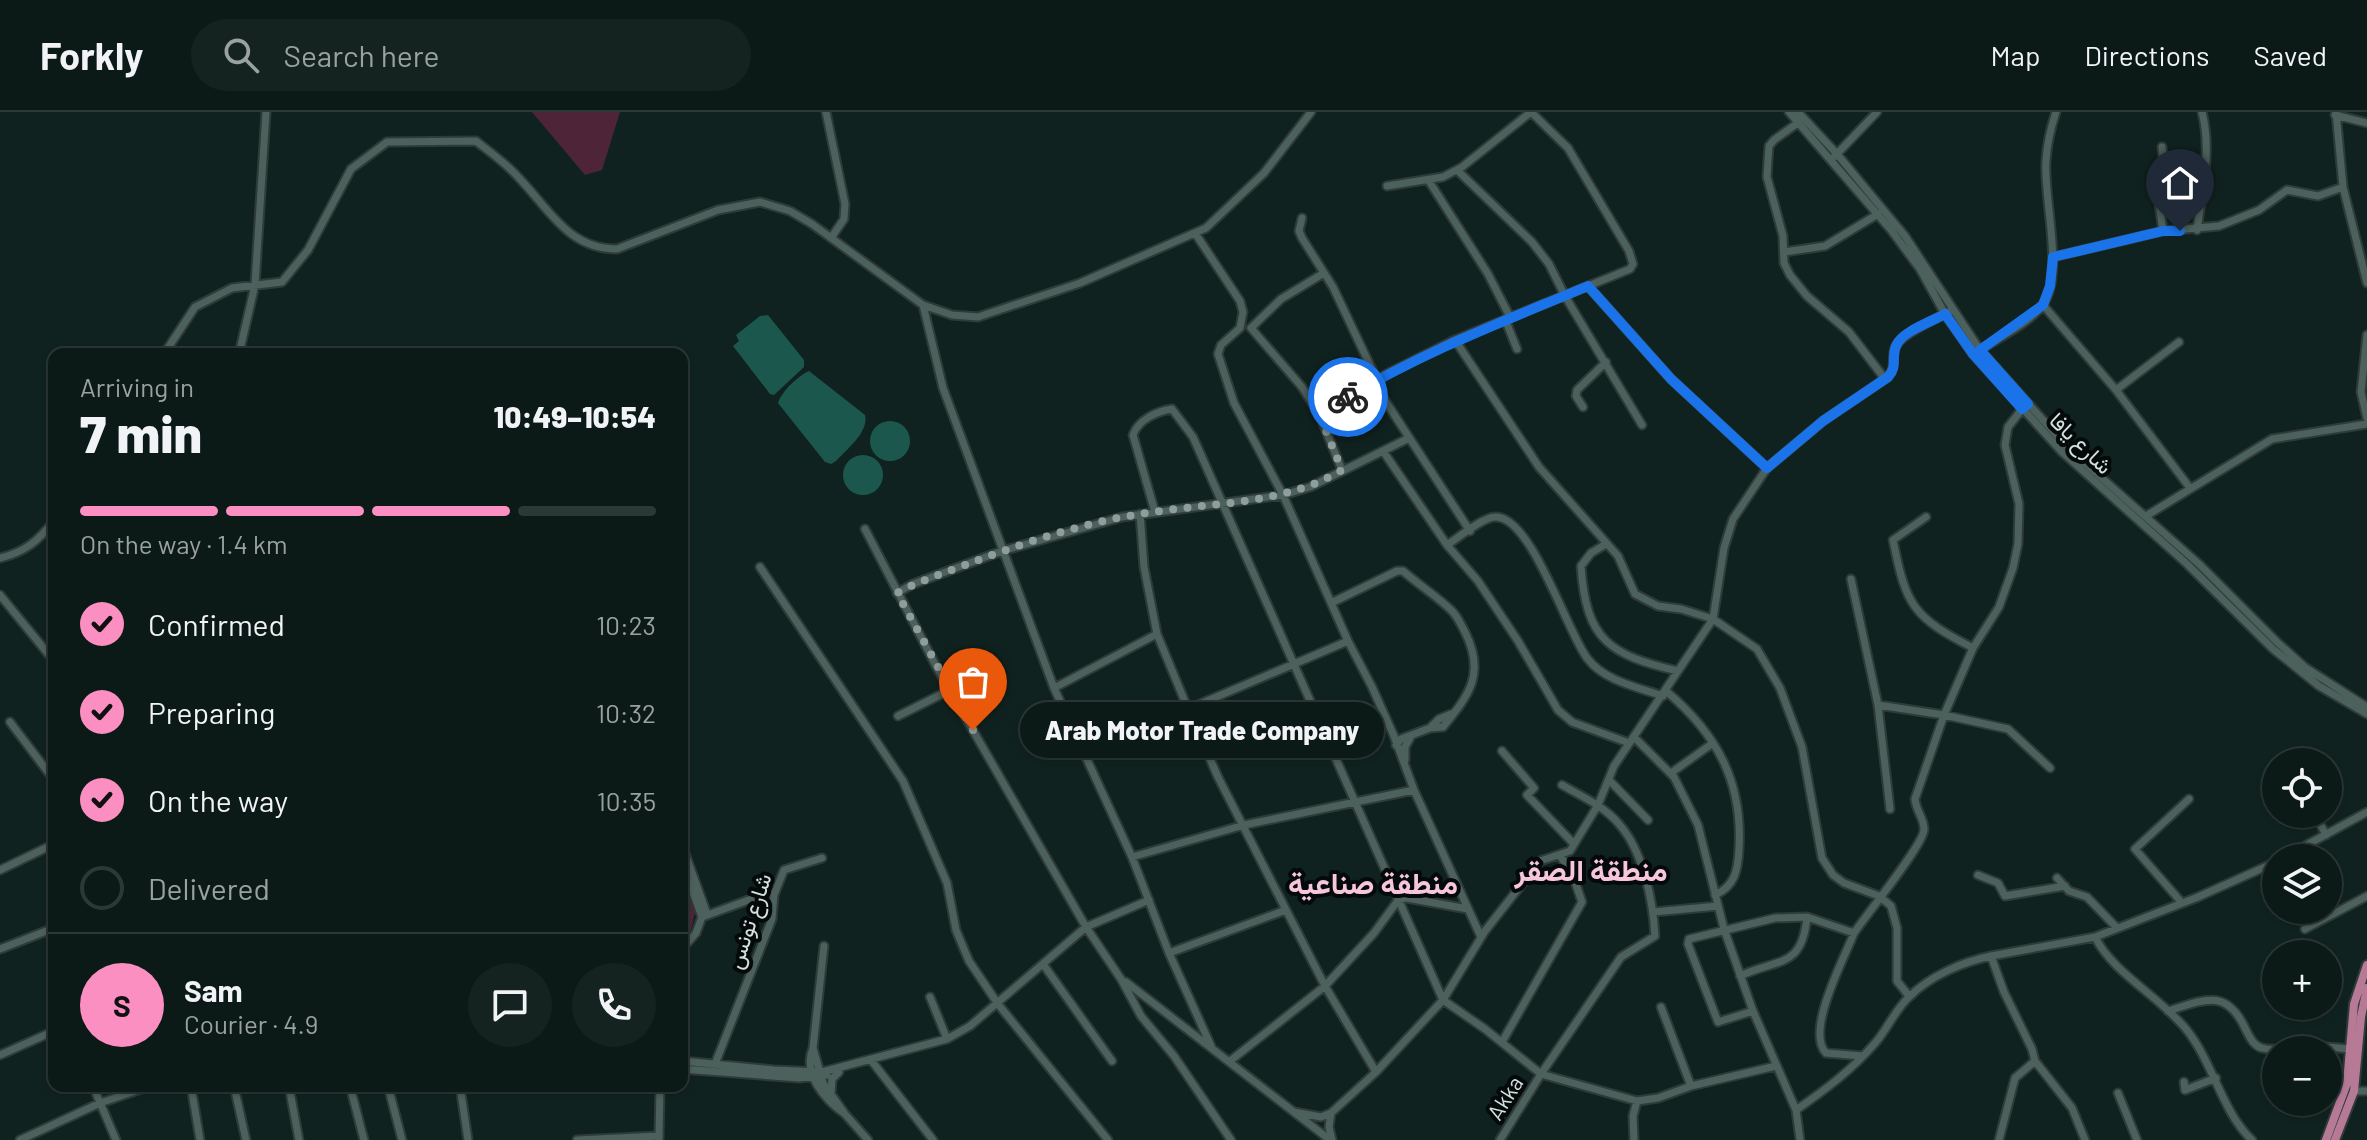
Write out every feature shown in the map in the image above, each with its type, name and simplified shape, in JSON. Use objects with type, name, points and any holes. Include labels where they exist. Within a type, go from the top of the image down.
[{"type":"main road","points":[[2326,1140],[2344,1096],[2354,1004],[2367,965]]},
{"type":"main road","points":[[2335,1140],[2354,1091],[2367,988]]},
{"type":"street","points":[[240,348],[255,285],[266,112]]},
{"type":"street","points":[[826,112],[845,204],[844,219],[831,238]]},
{"type":"street","points":[[168,348],[195,307],[232,288],[282,282],[308,250],[351,169],[387,142],[476,141],[518,176],[577,240],[604,249],[617,249],[718,210],[760,202],[790,211],[923,305],[968,317],[987,315],[1080,283],[1195,233],[1218,219],[1264,173],[1311,112]]},
{"type":"street","points":[[1319,414],[1455,340],[1630,269],[1633,260],[1568,148],[1531,112],[1457,170],[1429,181],[1387,186]]},
{"type":"street","name":"شارع يافا","points":[[1789,112],[1834,157],[1920,269],[1973,354],[2025,407],[2062,452],[2187,564],[2273,649],[2319,686],[2367,714]]},
{"type":"street","points":[[1798,112],[1905,236],[1949,312],[2025,407],[2146,516],[2296,659],[2324,682],[2367,707]]},
{"type":"street","points":[[1834,157],[1877,112]]},
{"type":"street","points":[[1980,350],[2043,305],[2050,286],[2053,257],[2046,160],[2056,112]]},
{"type":"street","points":[[2197,230],[2206,158],[2202,112]]},
{"type":"street","points":[[2367,123],[2336,113],[2343,187],[2367,283]]},
{"type":"street","points":[[1799,122],[1769,146],[1767,177],[1783,236],[1784,263],[1807,296],[1864,348],[1885,379]]},
{"type":"street","points":[[2162,147],[2157,189],[2163,231]]},
{"type":"street","points":[[1457,170],[1532,242],[1549,264],[1642,425]]},
{"type":"street","points":[[1429,181],[1488,274],[1517,349]]},
{"type":"street","points":[[2053,257],[2163,231],[2197,230],[2239,220],[2287,190],[2318,196],[2343,187]]},
{"type":"street","points":[[1784,252],[1825,246],[1878,214]]},
{"type":"street","points":[[1302,218],[1299,231],[1350,322],[1375,381],[1470,531]]},
{"type":"street","points":[[1195,233],[1240,301],[1243,312],[1240,328],[1221,345],[1220,362],[1234,403],[1283,495],[1348,641],[1402,740],[1405,763],[1414,790],[1481,937]]},
{"type":"street","points":[[2357,245],[2367,242]]},
{"type":"street","points":[[1324,273],[1281,299],[1251,328],[1302,387],[1319,414],[1342,470]]},
{"type":"street","points":[[1588,286],[1671,379],[1767,468]]},
{"type":"street","points":[[923,305],[943,388],[1054,688],[1132,857],[1169,953],[1211,1046]]},
{"type":"street","points":[[2043,305],[2116,390],[2190,488]]},
{"type":"street","points":[[1294,1112],[1321,1117],[1331,1113],[1376,1072],[1443,1000],[1487,928],[1540,861],[1570,851],[1632,740],[1713,619],[1724,548],[1733,519],[1767,468],[1823,421],[1885,379],[1894,368],[1898,343],[1949,312]]},
{"type":"street","points":[[2146,516],[2272,439],[2367,421],[2361,392],[2367,335]]},
{"type":"street","points":[[1455,340],[1539,467],[1618,556],[1640,599],[1713,619],[1757,649],[1780,688],[1807,766],[1822,858],[1828,869],[1844,883],[1887,900],[1895,918],[1897,981],[1909,996]]},
{"type":"street","points":[[2116,390],[2179,342]]},
{"type":"street","points":[[1583,407],[1576,396],[1577,390],[1606,362]]},
{"type":"street","points":[[1862,1056],[1826,1053],[1821,1048],[1821,1013],[1854,933],[1914,853],[1925,832],[1915,799],[1944,715],[1973,648],[1999,607],[2013,568],[2018,544],[2019,504],[2005,445],[2008,427],[2025,407]]},
{"type":"street","points":[[1155,512],[1133,435],[1143,421],[1172,409],[1193,437],[1443,1000],[1541,1074],[1637,1101],[1776,1066]]},
{"type":"street","points":[[897,593],[913,584],[1002,551],[1140,514],[1283,495],[1310,487],[1409,438]]},
{"type":"street","points":[[1383,451],[1447,545],[1494,605],[1558,710],[1572,722],[1632,740],[1671,773],[1698,825],[1724,929],[1753,1011],[1796,1110],[1800,1140]]},
{"type":"street","points":[[1140,514],[1144,567],[1157,634],[1188,709],[1218,777],[1325,986],[1376,1072]]},
{"type":"street","points":[[1926,517],[1893,540],[1904,590],[1920,614],[1973,648]]},
{"type":"street","points":[[1447,545],[1488,518],[1503,518],[1525,537],[1586,657],[1602,674],[1665,694],[1693,716],[1724,761],[1733,783],[1741,827],[1736,875],[1726,889],[1715,895]]},
{"type":"street","points":[[0,558],[28,548],[48,528]]},
{"type":"street","points":[[865,529],[950,690],[1086,927],[1121,979],[1141,1016],[1174,1056],[1231,1140]]},
{"type":"street","points":[[1606,544],[1591,553],[1581,566],[1587,607],[1595,628],[1610,645],[1629,658],[1678,671]]},
{"type":"street","points":[[760,567],[903,781],[947,883],[956,930],[965,951],[998,1004],[1108,1140]]},
{"type":"street","points":[[1331,603],[1397,571],[1403,571],[1452,611],[1471,644],[1475,670],[1467,697],[1451,714],[1439,719],[1430,728],[1402,740]]},
{"type":"street","points":[[1851,579],[1878,705],[1890,809]]},
{"type":"street","points":[[0,595],[48,654]]},
{"type":"street","points":[[1054,688],[1157,634]]},
{"type":"street","points":[[1188,709],[1348,641]]},
{"type":"street","points":[[898,716],[950,690]]},
{"type":"street","points":[[1878,705],[2008,729],[2050,768]]},
{"type":"street","points":[[10,722],[48,772]]},
{"type":"street","points":[[1671,773],[1713,743]]},
{"type":"street","points":[[1502,751],[1534,788],[1527,795],[1574,844]]},
{"type":"street","points":[[1609,780],[1648,820]]},
{"type":"street","points":[[1562,785],[1598,805],[1620,825],[1646,878],[1653,912],[1718,906]]},
{"type":"street","points":[[1132,857],[1244,825],[1414,790]]},
{"type":"street","points":[[2182,903],[2135,849],[2189,799]]},
{"type":"street","points":[[2309,844],[2367,812]]},
{"type":"street","points":[[2322,828],[2326,835]]},
{"type":"street","points":[[0,870],[48,847]]},
{"type":"street","points":[[1502,1042],[1582,902],[1571,870],[1559,855]]},
{"type":"street","name":"شارع تونس","points":[[715,1064],[772,919],[778,881],[784,870],[822,858]]},
{"type":"street","points":[[688,863],[705,915]]},
{"type":"street","points":[[1796,1110],[1839,1080],[1877,1041],[1909,996],[1940,974],[1972,960],[2095,937],[2262,868]]},
{"type":"street","points":[[1978,875],[1998,883],[2005,896],[2065,886]]},
{"type":"street","points":[[688,876],[705,915]]},
{"type":"street","points":[[2057,878],[2069,891],[2087,897],[2116,927]]},
{"type":"street","points":[[2305,929],[2367,896]]},
{"type":"street","points":[[688,942],[705,915],[754,898]]},
{"type":"street","points":[[1230,1061],[1325,986],[1374,933],[1399,899],[1407,898],[1470,912],[1487,928]]},
{"type":"street","points":[[688,1069],[816,1074],[947,1039],[998,1004],[1086,927],[1149,900]]},
{"type":"street","points":[[1169,953],[1286,910]]},
{"type":"street","name":"Akka","points":[[1500,1140],[1621,957],[1655,936],[1653,912]]},
{"type":"street","points":[[1753,1011],[1718,1022],[1688,944],[1691,937],[1775,918],[1807,917],[1854,933]]},
{"type":"street","points":[[1740,976],[1793,956],[1805,938],[1807,917]]},
{"type":"street","points":[[0,949],[48,930]]},
{"type":"street","points":[[2095,937],[2103,954],[2185,1028],[2216,1078],[2233,1114],[2252,1140]]},
{"type":"street","points":[[824,946],[813,1048],[816,1074],[831,1105],[845,1114],[868,1140]]},
{"type":"street","points":[[1991,956],[2035,1061],[2072,1108],[2085,1140]]},
{"type":"street","points":[[1043,964],[1112,1061]]},
{"type":"street","points":[[1121,979],[1331,1140]]},
{"type":"street","points":[[930,997],[947,1039]]},
{"type":"street","points":[[2168,1011],[2202,1000],[2218,999],[2239,1014],[2258,1047],[2351,1049]]},
{"type":"street","points":[[1661,1007],[1691,1086]]},
{"type":"street","points":[[0,1055],[48,1034]]},
{"type":"street","points":[[798,1075],[813,1057]]},
{"type":"street","points":[[813,1057],[835,1071]]},
{"type":"street","points":[[871,1060],[933,1140]]},
{"type":"street","points":[[1999,1140],[2015,1078],[2035,1061]]},
{"type":"street","points":[[688,1062],[798,1075],[827,1096]]},
{"type":"street","points":[[827,1096],[835,1071]]},
{"type":"street","points":[[2184,1082],[2185,1090],[2216,1078]]},
{"type":"street","points":[[2354,1091],[2367,1091]]},
{"type":"street","points":[[95,1092],[116,1140]]},
{"type":"street","points":[[20,1140],[100,1103],[132,1092]]},
{"type":"street","points":[[192,1092],[200,1140]]},
{"type":"street","points":[[235,1092],[246,1140]]},
{"type":"street","points":[[290,1092],[299,1140]]},
{"type":"street","points":[[352,1092],[364,1140]]},
{"type":"street","points":[[390,1092],[402,1140]]},
{"type":"street","points":[[461,1092],[468,1140]]},
{"type":"street","points":[[577,1140],[660,1138],[660,1092]]},
{"type":"street","points":[[2118,1093],[2137,1140]]},
{"type":"street","points":[[1634,1140],[1633,1116],[1637,1101]]},
{"type":"street","points":[[1331,1113],[1331,1140]]},
{"type":"shaded area","points":[[532,112],[620,112],[602,170],[585,175]]},
{"type":"shaded area","points":[[768,315],[804,360],[804,367],[774,395],[770,394],[733,346],[739,341],[736,335],[760,316]]},
{"type":"shaded area","points":[[809,371],[865,415],[860,434],[831,464],[825,462],[778,403],[791,384]]},
{"type":"shaded area","points":[[890,421],[904,427],[910,441],[904,455],[890,461],[876,455],[870,441],[876,427]]},
{"type":"shaded area","points":[[863,455],[877,461],[883,475],[877,489],[863,495],[849,489],[843,475],[849,461]]},
{"type":"shaded area","points":[[688,889],[699,895],[688,935]]},
{"type":"way so far","points":[[973,730],[897,593],[913,584],[1002,551],[1122,517],[1283,495],[1327,480],[1342,470],[1319,414],[1348,397]]},
{"type":"place","name":"Arab Motor Trade Company","points":[[973,730]]},
{"type":"district","name":"منطقة الصقر","points":[[1591,871]]},
{"type":"district","name":"منطقة صناعية","points":[[1373,884]]},
{"type":"route","points":[[1348,397],[1455,340],[1588,286],[1671,379],[1767,468],[1823,421],[1888,377],[1894,368],[1895,348],[1903,337],[1945,314],[1973,354],[2022,409],[2028,404],[1980,350],[2043,305],[2050,286],[2053,257],[2163,231],[2180,231]]}]
